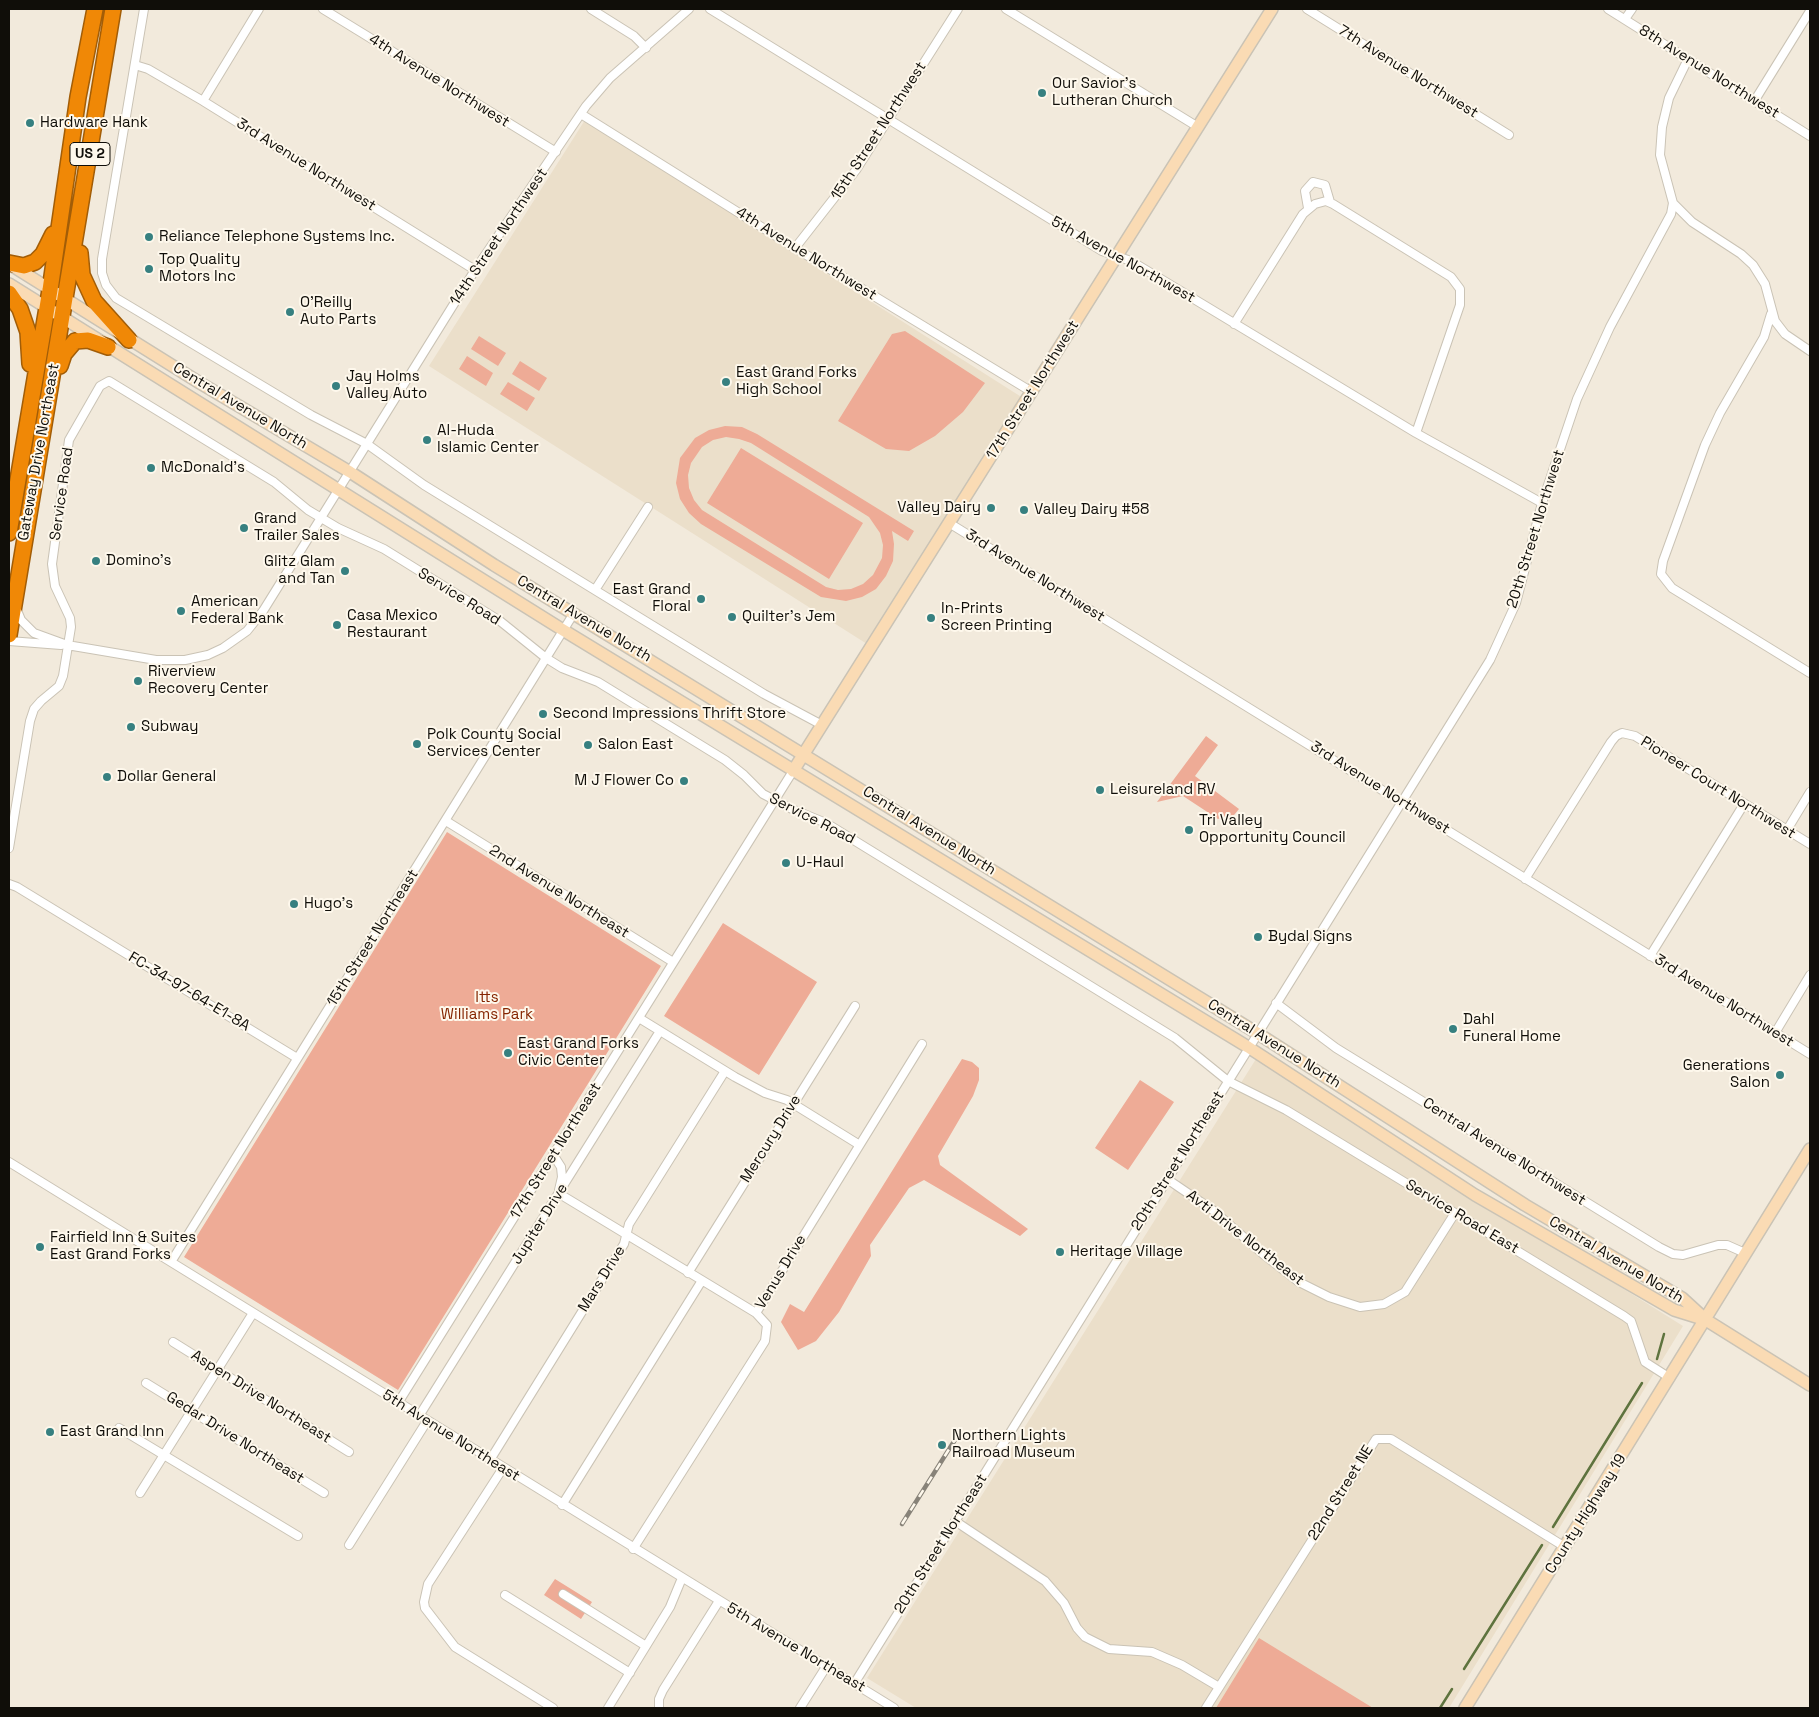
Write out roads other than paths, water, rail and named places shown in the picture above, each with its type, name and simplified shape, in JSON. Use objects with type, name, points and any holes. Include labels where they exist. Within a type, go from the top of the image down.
[{"type":"highway","name":"US 2","points":[[50,290],[78,97],[95,9]]},
{"type":"highway","name":"US 2","points":[[65,300],[113,9]]},
{"type":"highway","points":[[9,263],[24,266],[39,259],[49,245],[61,209]]},
{"type":"highway","points":[[81,210],[82,275],[94,301],[129,340]]},
{"type":"highway","name":"Gateway Drive Northeast","points":[[9,534],[50,290]]},
{"type":"highway","points":[[9,293],[20,309],[28,332],[31,400]]},
{"type":"highway","name":"Gateway Drive Northeast","points":[[9,634],[65,300]]},
{"type":"highway","points":[[48,406],[64,354],[69,345],[80,339],[108,347]]},
{"type":"main road","name":"17th Street Northwest","points":[[793,771],[1272,9]]},
{"type":"main road","name":"Central Avenue North","points":[[9,263],[129,340],[350,472],[494,565],[1257,1033],[1525,1205],[1682,1298],[1706,1320]]},
{"type":"main road","name":"Central Avenue North","points":[[9,284],[563,630],[1248,1047],[1474,1195],[1674,1310],[1706,1320]]},
{"type":"main road","name":"County Highway 19","points":[[1465,1708],[1810,1149]]},
{"type":"main road","points":[[1706,1320],[1810,1385]]},
{"type":"street","points":[[144,9],[102,259],[102,273],[106,285],[116,298],[126,306],[311,415],[367,444],[424,485],[764,694],[822,725]]},
{"type":"street","points":[[202,100],[259,9]]},
{"type":"street","name":"4th Avenue Northwest","points":[[323,9],[556,152]]},
{"type":"street","points":[[591,9],[634,36],[646,48]]},
{"type":"street","name":"14th Street Northwest","points":[[68,645],[156,660],[198,658],[236,640],[262,611],[340,490],[475,270],[581,114],[601,87],[689,9]]},
{"type":"street","name":"5th Avenue Northwest","points":[[710,9],[1102,251],[1131,260],[1416,433],[1542,503]]},
{"type":"street","name":"15th Street Northwest","points":[[795,248],[838,195],[889,119],[958,9]]},
{"type":"street","points":[[1006,9],[1198,127]]},
{"type":"street","name":"7th Avenue Northwest","points":[[1307,9],[1509,134]]},
{"type":"street","name":"8th Avenue Northwest","points":[[1608,9],[1810,136]]},
{"type":"street","points":[[1625,19],[1632,9]]},
{"type":"street","points":[[1755,100],[1810,12]]},
{"type":"street","points":[[1688,59],[1669,98],[1662,128],[1660,155],[1673,203],[1692,222],[1741,254],[1753,265],[1765,284],[1771,314],[1785,334],[1810,351]]},
{"type":"street","name":"3rd Avenue Northwest","points":[[135,65],[148,69],[202,100],[475,270]]},
{"type":"street","name":"4th Avenue Northwest","points":[[581,114],[795,248],[1032,392]]},
{"type":"street","points":[[1308,208],[1305,191],[1313,182],[1325,184],[1330,202]]},
{"type":"street","points":[[1234,324],[1308,208],[1320,202],[1330,202],[1451,277],[1460,288],[1460,305],[1416,433]]},
{"type":"street","name":"20th Street Northwest","points":[[1248,1047],[1490,660],[1516,603],[1542,503],[1577,399],[1593,362],[1630,288],[1666,224],[1673,203]]},
{"type":"street","points":[[1771,314],[1764,337],[1720,413],[1705,445],[1663,561],[1662,577],[1672,588],[1810,673]]},
{"type":"street","name":"Service Road","points":[[9,848],[30,721],[34,709],[59,686],[68,645],[70,618],[56,591],[52,564],[69,440],[100,386],[106,381],[113,383],[274,482],[321,518],[384,550],[500,621],[546,658],[562,668],[598,682],[725,760],[744,775],[758,790],[775,800],[826,823],[1175,1038],[1228,1081]]},
{"type":"street","points":[[595,590],[648,507]]},
{"type":"street","name":"3rd Avenue Northwest","points":[[949,522],[1810,1054]]},
{"type":"street","points":[[14,597],[17,611],[26,628],[34,633],[68,645]]},
{"type":"street","name":"15th Street Northeast","points":[[171,1262],[574,613]]},
{"type":"street","points":[[9,641],[44,646],[68,645]]},
{"type":"street","name":"Pioneer Court Northwest","points":[[1525,879],[1613,738],[1619,734],[1629,733],[1635,736],[1810,844]]},
{"type":"street","name":"17th Street Northeast","points":[[398,1403],[793,771]]},
{"type":"street","points":[[1787,830],[1810,792]]},
{"type":"street","points":[[1650,956],[1744,804]]},
{"type":"street","name":"2nd Avenue Northeast","points":[[446,821],[673,962]]},
{"type":"street","name":"FC-34-97-64-E1-8A","points":[[9,884],[17,887],[297,1058]]},
{"type":"street","points":[[1775,1033],[1810,975]]},
{"type":"street","name":"Central Avenue Northwest","points":[[1276,1003],[1336,1048],[1659,1247],[1683,1255],[1718,1245],[1727,1245],[1745,1253]]},
{"type":"street","name":"Mercury Drive","points":[[688,1273],[855,1006]]},
{"type":"street","points":[[639,1018],[725,1071],[766,1093],[793,1104],[858,1144]]},
{"type":"street","name":"Jupiter Drive","points":[[419,1416],[660,1031]]},
{"type":"street","name":"Venus Drive","points":[[633,1548],[765,1341],[767,1325],[756,1313],[858,1144],[922,1044]]},
{"type":"street","name":"20th Street Northeast","points":[[854,1684],[1248,1047]]},
{"type":"street","name":"Mars Drive","points":[[490,1460],[624,1244],[629,1224],[725,1071]]},
{"type":"street","name":"Service Road East","points":[[1228,1081],[1286,1110],[1624,1316],[1631,1322],[1645,1362],[1670,1378]]},
{"type":"street","points":[[554,1156],[562,1172],[559,1194],[701,1282],[756,1313]]},
{"type":"street","name":"5th Avenue Northeast","points":[[9,1162],[562,1505],[894,1708]]},
{"type":"street","name":"Avti Drive Northeast","points":[[1167,1179],[1214,1211],[1263,1254],[1299,1282],[1329,1297],[1360,1307],[1384,1304],[1405,1292],[1455,1213]]},
{"type":"street","points":[[562,1505],[701,1282]]},
{"type":"street","points":[[140,1493],[165,1456],[253,1313]]},
{"type":"street","name":"Aspen Drive Northeast","points":[[173,1342],[349,1452]]},
{"type":"street","name":"Gedar Drive Northeast","points":[[146,1383],[324,1493]]},
{"type":"street","points":[[349,1545],[427,1421]]},
{"type":"street","points":[[119,1428],[298,1536]]},
{"type":"street","name":"22nd Street NE","points":[[1206,1708],[1376,1439],[1391,1439],[1565,1547]]},
{"type":"street","points":[[503,1468],[428,1584],[424,1602],[425,1608],[454,1647],[553,1708]]},
{"type":"street","points":[[955,1521],[1045,1581],[1064,1603],[1077,1628],[1085,1637],[1108,1649],[1137,1650],[1160,1655],[1182,1664],[1219,1687]]},
{"type":"street","points":[[608,1708],[670,1607],[682,1578]]},
{"type":"street","points":[[563,1594],[646,1646]]},
{"type":"street","points":[[505,1595],[630,1673]]},
{"type":"street","points":[[659,1708],[659,1699],[663,1690],[719,1601]]},
{"type":"street","points":[[800,1708],[826,1667]]},
{"type":"waterway","points":[[1657,1359],[1664,1334]]},
{"type":"waterway","points":[[1553,1527],[1642,1383]]},
{"type":"waterway","points":[[1464,1669],[1542,1545]]},
{"type":"waterway","points":[[1440,1708],[1452,1689]]},
{"type":"railway","points":[[902,1524],[958,1435]]},
{"type":"place","name":"Our Savior's Lutheran Church","points":[[1042,93]]},
{"type":"place","name":"Hardware Hank","points":[[30,123]]},
{"type":"place","name":"Reliance Telephone Systems Inc.","points":[[149,237]]},
{"type":"place","name":"Top Quality Motors Inc","points":[[149,269]]},
{"type":"place","name":"O'Reilly Auto Parts","points":[[290,312]]},
{"type":"place","name":"East Grand Forks High School","points":[[726,382]]},
{"type":"place","name":"Jay Holms Valley Auto","points":[[336,386]]},
{"type":"place","name":"Al-Huda Islamic Center","points":[[427,440]]},
{"type":"place","name":"McDonald's","points":[[151,468]]},
{"type":"place","name":"Valley Dairy","points":[[991,508]]},
{"type":"place","name":"Valley Dairy #58","points":[[1024,510]]},
{"type":"place","name":"Grand Trailer Sales","points":[[244,528]]},
{"type":"place","name":"Domino's","points":[[96,561]]},
{"type":"place","name":"Glitz Glam and Tan","points":[[345,571]]},
{"type":"place","name":"East Grand Floral","points":[[701,599]]},
{"type":"place","name":"American Federal Bank","points":[[181,611]]},
{"type":"place","name":"Quilter's Jem","points":[[732,617]]},
{"type":"place","name":"In-Prints Screen Printing","points":[[931,618]]},
{"type":"place","name":"Casa Mexico Restaurant","points":[[337,625]]},
{"type":"place","name":"Riverview Recovery Center","points":[[138,681]]},
{"type":"place","name":"Second Impressions Thrift Store","points":[[543,714]]},
{"type":"place","name":"Subway","points":[[131,727]]},
{"type":"place","name":"Polk County Social Services Center","points":[[417,744]]},
{"type":"place","name":"Salon East","points":[[588,745]]},
{"type":"place","name":"Dollar General","points":[[107,777]]},
{"type":"place","name":"M J Flower Co","points":[[684,781]]},
{"type":"place","name":"Leisureland RV","points":[[1100,790]]},
{"type":"place","name":"Tri Valley Opportunity Council","points":[[1189,830]]},
{"type":"place","name":"U-Haul","points":[[786,863]]},
{"type":"place","name":"Hugo's","points":[[294,904]]},
{"type":"place","name":"Bydal Signs","points":[[1258,937]]},
{"type":"place","name":"Dahl Funeral Home","points":[[1453,1029]]},
{"type":"place","name":"East Grand Forks Civic Center","points":[[508,1053]]},
{"type":"place","name":"Generations Salon","points":[[1780,1075]]},
{"type":"place","name":"Fairfield Inn & Suites East Grand Forks","points":[[40,1247]]},
{"type":"place","name":"Heritage Village","points":[[1060,1252]]},
{"type":"place","name":"East Grand Inn","points":[[50,1432]]},
{"type":"place","name":"Northern Lights Railroad Museum","points":[[942,1445]]},
{"type":"park label","name":"Itts Williams Park","points":[[487,1006]]}]
